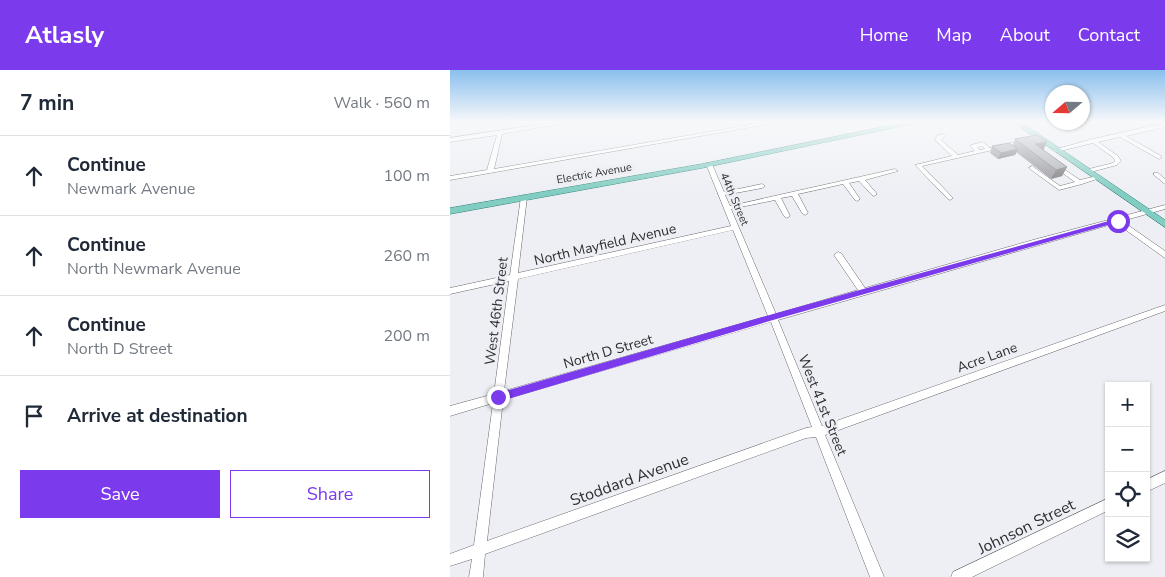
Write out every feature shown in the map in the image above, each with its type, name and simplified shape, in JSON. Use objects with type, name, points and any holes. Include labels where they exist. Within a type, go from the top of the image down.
[{"type":"main road","name":"Electric Avenue","points":[[450,211],[800,146]]},
{"type":"main road","points":[[1050,146],[1165,224]]},
{"type":"street","points":[[490,171],[496,146]]},
{"type":"street","points":[[450,178],[630,146]]},
{"type":"street","points":[[944,146],[957,157]]},
{"type":"street","points":[[950,198],[918,165],[1010,146]]},
{"type":"street","points":[[1056,150],[1074,146]]},
{"type":"street","points":[[1087,171],[1115,164],[1118,161],[1116,157],[1100,146]]},
{"type":"street","points":[[1139,146],[1159,157]]},
{"type":"street","name":"44th Street","points":[[709,164],[742,243]]},
{"type":"street","points":[[1032,168],[1059,188],[1097,178]]},
{"type":"street","points":[[1059,168],[1080,183]]},
{"type":"street","points":[[728,208],[895,171]]},
{"type":"street","points":[[1156,174],[1165,182]]},
{"type":"street","points":[[861,179],[874,194]]},
{"type":"street","points":[[845,182],[857,199]]},
{"type":"street","points":[[722,194],[762,186]]},
{"type":"street","points":[[794,193],[805,213]]},
{"type":"street","name":"West 46th Street","points":[[476,577],[524,197]]},
{"type":"street","points":[[777,197],[787,216]]},
{"type":"street","name":"North D Street","points":[[450,411],[773,317],[1165,207]]},
{"type":"street","points":[[1118,221],[1165,255]]},
{"type":"street","name":"North Mayfield Avenue","points":[[450,292],[736,227]]},
{"type":"street","name":"West 41st Street","points":[[742,243],[877,577]]},
{"type":"street","points":[[838,255],[862,292]]},
{"type":"street","name":"Acre Lane","points":[[819,432],[1165,308]]},
{"type":"street","name":"Stoddard Avenue","points":[[450,560],[806,433],[819,432]]},
{"type":"street","points":[[1150,484],[1164,479]]},
{"type":"street","name":"Johnson Street","points":[[958,577],[1105,506]]},
{"type":"building","points":[[992,146],[1013,146],[1018,149],[1001,153]]},
{"type":"building","points":[[1024,146],[1037,146],[1067,167],[1056,170]]},
{"type":"route","points":[[498,397],[1036,242],[1118,221]]}]
